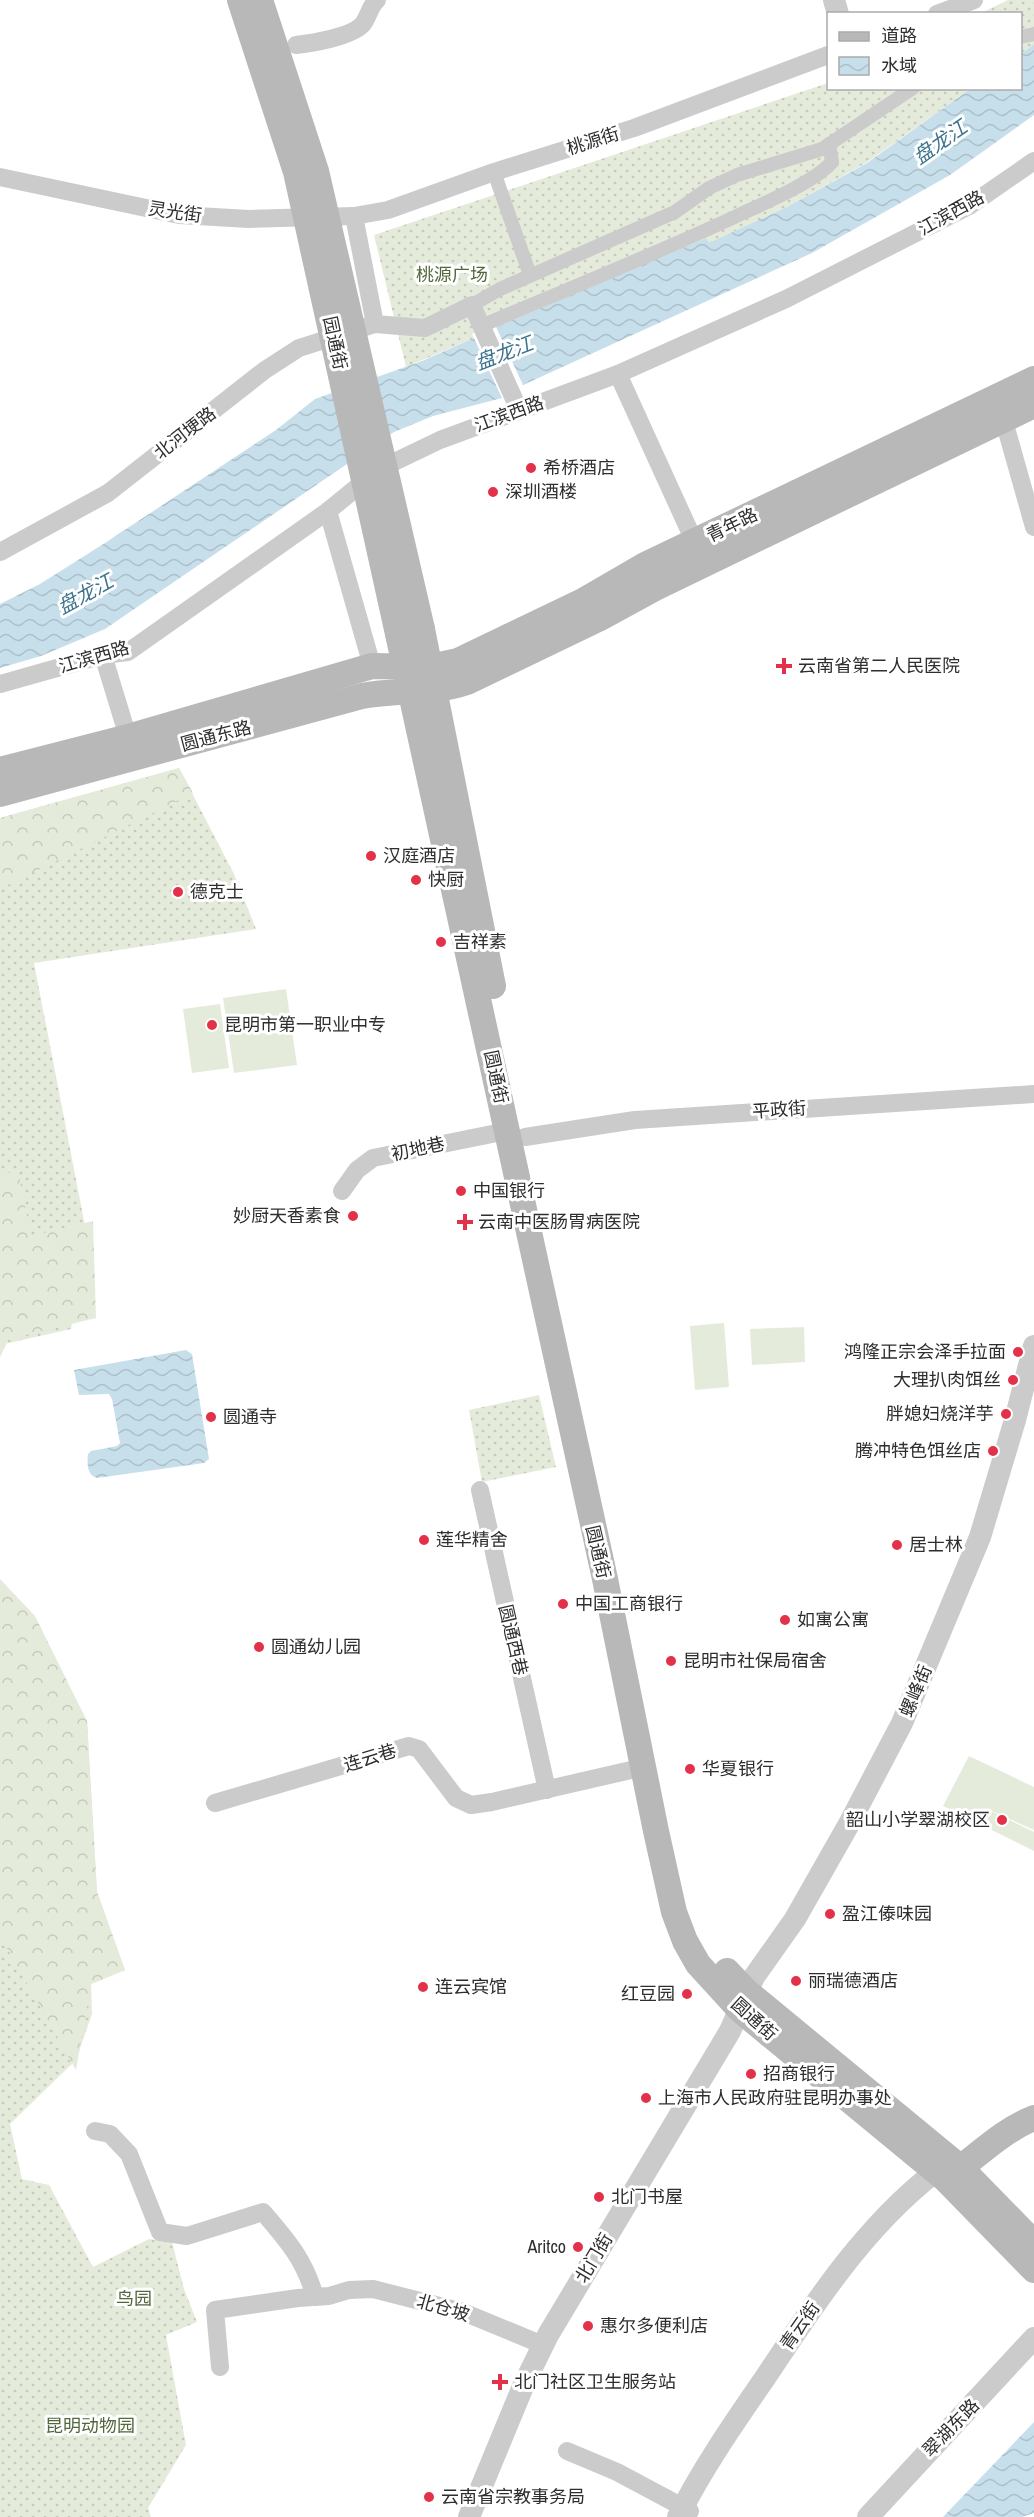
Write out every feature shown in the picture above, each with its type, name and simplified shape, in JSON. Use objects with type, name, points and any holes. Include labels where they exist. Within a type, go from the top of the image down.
[{"type":"main road","name":"园通街","points":[[240,0],[296,172],[410,632]]},
{"type":"main road","name":"园通街","points":[[260,0],[316,171],[420,679]]},
{"type":"main road","name":"青年路","points":[[420,679],[583,601],[645,565],[1034,379]]},
{"type":"main road","name":"青年路","points":[[420,679],[467,682],[600,618],[655,588],[1034,405]]},
{"type":"main road","name":"圆通东路","points":[[0,770],[128,737],[372,666],[420,679]]},
{"type":"main road","name":"圆通东路","points":[[0,794],[385,691],[420,679]]},
{"type":"main road","name":"圆通街","points":[[420,679],[651,1766],[674,1912],[685,1941],[698,1964],[949,2169],[1034,2243]]},
{"type":"main road","points":[[949,2169],[991,2128],[1034,2108]]},
{"type":"main road","points":[[949,2169],[1034,2118]]},
{"type":"main road","name":"圆通街","points":[[949,2169],[1034,2270]]},
{"type":"street","points":[[296,45],[342,35],[362,25],[370,6],[377,0]]},
{"type":"street","points":[[942,12],[974,0]]},
{"type":"street","name":"桃源街","points":[[354,216],[388,210],[494,172],[634,128],[827,55]]},
{"type":"street","points":[[354,216],[375,324],[425,327],[530,275],[675,212],[709,188],[737,175],[799,158],[829,144],[910,90]]},
{"type":"street","points":[[482,328],[707,230],[767,201],[824,170],[832,162],[829,144]]},
{"type":"street","name":"江滨西路","points":[[0,684],[104,655],[128,652],[328,511],[372,475],[407,455],[516,403],[618,374],[786,300],[969,206],[1034,161]]},
{"type":"street","points":[[494,172],[530,275]]},
{"type":"street","name":"灵光街","points":[[0,177],[179,215],[249,219],[354,216]]},
{"type":"street","points":[[472,305],[516,403]]},
{"type":"street","name":"北河埂路","points":[[0,552],[108,493],[265,370],[299,348],[375,324]]},
{"type":"street","points":[[618,374],[695,543]]},
{"type":"street","points":[[1004,421],[1034,527]]},
{"type":"street","points":[[328,511],[372,666]]},
{"type":"street","points":[[104,655],[128,737]]},
{"type":"street","name":"平政街","points":[[516,1134],[635,1120],[1034,1094]]},
{"type":"street","name":"初地巷","points":[[342,1191],[357,1170],[373,1158],[516,1134]]},
{"type":"street","name":"螺峰街","points":[[743,2000],[795,1919],[849,1824],[902,1723],[980,1537],[1015,1420],[1034,1346]]},
{"type":"street","name":"圆通西巷","points":[[480,1490],[547,1790]]},
{"type":"street","name":"连云巷","points":[[215,1803],[409,1746],[419,1749],[456,1798],[471,1805],[651,1766]]},
{"type":"street","name":"北门街","points":[[469,2517],[543,2344],[743,2000]]},
{"type":"street","points":[[95,2131],[110,2134],[129,2154],[160,2232],[187,2236],[263,2212],[298,2255],[310,2279],[315,2296]]},
{"type":"street","name":"青云街","points":[[684,2513],[755,2392],[832,2281],[887,2216],[949,2169]]},
{"type":"street","name":"北仓坡","points":[[220,2367],[215,2310],[374,2289],[463,2312],[543,2344]]},
{"type":"street","name":"翠湖东路","points":[[868,2517],[1034,2338]]},
{"type":"street","points":[[567,2451],[617,2472],[684,2513]]},
{"type":"green space","points":[[1008,0],[1034,0],[1034,44],[1022,53],[1022,12],[983,12]]},
{"type":"green space","name":"桃源广场","points":[[827,83],[827,90],[969,90],[866,163],[787,207],[708,244],[706,238],[496,327],[494,323],[472,334],[474,338],[406,367],[374,235]]},
{"type":"green space","points":[[179,768],[234,874],[256,929],[34,963],[86,1231],[71,1329],[0,1345],[0,818]]},
{"type":"green space","points":[[179,768],[193,793],[0,889],[0,818]]},
{"type":"green space","points":[[286,989],[297,1065],[234,1073],[223,998]]},
{"type":"green space","points":[[220,1004],[229,1068],[192,1073],[183,1009]]},
{"type":"green space","points":[[18,1170],[31,1236],[93,1221],[96,1318],[9,1339],[0,1357],[0,1175]]},
{"type":"green space","points":[[724,1323],[729,1387],[695,1390],[690,1326]]},
{"type":"green space","points":[[804,1327],[805,1362],[752,1365],[750,1329]]},
{"type":"green space","points":[[539,1395],[556,1467],[482,1482],[469,1410]]},
{"type":"green space","points":[[0,1579],[35,1616],[87,1721],[97,1892],[125,1970],[91,1984],[76,2070],[7,1948],[0,1942]]},
{"type":"green space","name":"昆明动物园","points":[[0,1599],[87,1721],[97,1892],[125,1970],[91,1984],[92,2014],[76,2060],[10,2124],[22,2179],[49,2185],[93,2267],[149,2239],[172,2242],[184,2289],[197,2322],[166,2335],[186,2445],[148,2508],[151,2517],[0,2517]]},
{"type":"green space","name":"韶山小学翠湖校区","points":[[969,1756],[1034,1787],[1034,1830],[983,1807],[1034,1832],[1034,1851],[943,1806]]},
{"type":"water","name":"盘龙江","points":[[1034,44],[1034,115],[950,175],[812,253],[523,385],[496,327],[706,238],[709,243],[787,207],[867,163],[969,90],[1022,90],[1022,53]]},
{"type":"water","name":"盘龙江","points":[[474,338],[502,398],[433,416],[394,432],[105,629],[41,656],[0,668],[0,604],[40,584],[105,543],[276,430],[315,399],[422,361]]},
{"type":"water","points":[[186,1350],[192,1354],[209,1459],[204,1463],[94,1477],[88,1469],[88,1454],[91,1451],[117,1446],[120,1443],[112,1399],[109,1394],[79,1395],[74,1370]]},
{"type":"water","points":[[1034,2422],[1034,2513],[1022,2517],[943,2517]]},
{"type":"place","name":"希桥酒店","points":[[531,468]]},
{"type":"place","name":"深圳酒楼","points":[[493,492]]},
{"type":"place","name":"云南省第二人民医院","points":[[784,666]]},
{"type":"place","name":"汉庭酒店","points":[[371,856]]},
{"type":"place","name":"快厨","points":[[416,880]]},
{"type":"place","name":"德克士","points":[[178,892]]},
{"type":"place","name":"吉祥素","points":[[441,942]]},
{"type":"place","name":"昆明市第一职业中专","points":[[212,1025]]},
{"type":"place","name":"中国银行","points":[[461,1191]]},
{"type":"place","name":"妙厨天香素食","points":[[353,1216]]},
{"type":"place","name":"云南中医肠胃病医院","points":[[465,1222]]},
{"type":"place","name":"鸿隆正宗会泽手拉面","points":[[1018,1352]]},
{"type":"place","name":"大理扒肉饵丝","points":[[1013,1380]]},
{"type":"place","name":"胖媳妇烧洋芋","points":[[1006,1414]]},
{"type":"place","name":"圆通寺","points":[[211,1417]]},
{"type":"place","name":"腾冲特色饵丝店","points":[[993,1451]]},
{"type":"place","name":"莲华精舍","points":[[424,1540]]},
{"type":"place","name":"居士林","points":[[897,1545]]},
{"type":"place","name":"中国工商银行","points":[[563,1604]]},
{"type":"place","name":"如寓公寓","points":[[785,1620]]},
{"type":"place","name":"圆通幼儿园","points":[[259,1647]]},
{"type":"place","name":"昆明市社保局宿舍","points":[[671,1661]]},
{"type":"place","name":"华夏银行","points":[[690,1769]]},
{"type":"place","name":"韶山小学翠湖校区","points":[[1002,1820]]},
{"type":"place","name":"盈江傣味园","points":[[830,1914]]},
{"type":"place","name":"丽瑞德酒店","points":[[796,1981]]},
{"type":"place","name":"连云宾馆","points":[[423,1987]]},
{"type":"place","name":"红豆园","points":[[687,1994]]},
{"type":"place","name":"招商银行","points":[[751,2074]]},
{"type":"place","name":"上海市人民政府驻昆明办事处","points":[[646,2098]]},
{"type":"place","name":"北门书屋","points":[[599,2197]]},
{"type":"place","name":"Aritco","points":[[578,2247]]},
{"type":"place","name":"惠尔多便利店","points":[[588,2326]]},
{"type":"place","name":"北门社区卫生服务站","points":[[500,2382]]},
{"type":"place","name":"云南省宗教事务局","points":[[429,2497]]},
{"type":"park label","name":"鸟园","points":[[134,2299]]}]
